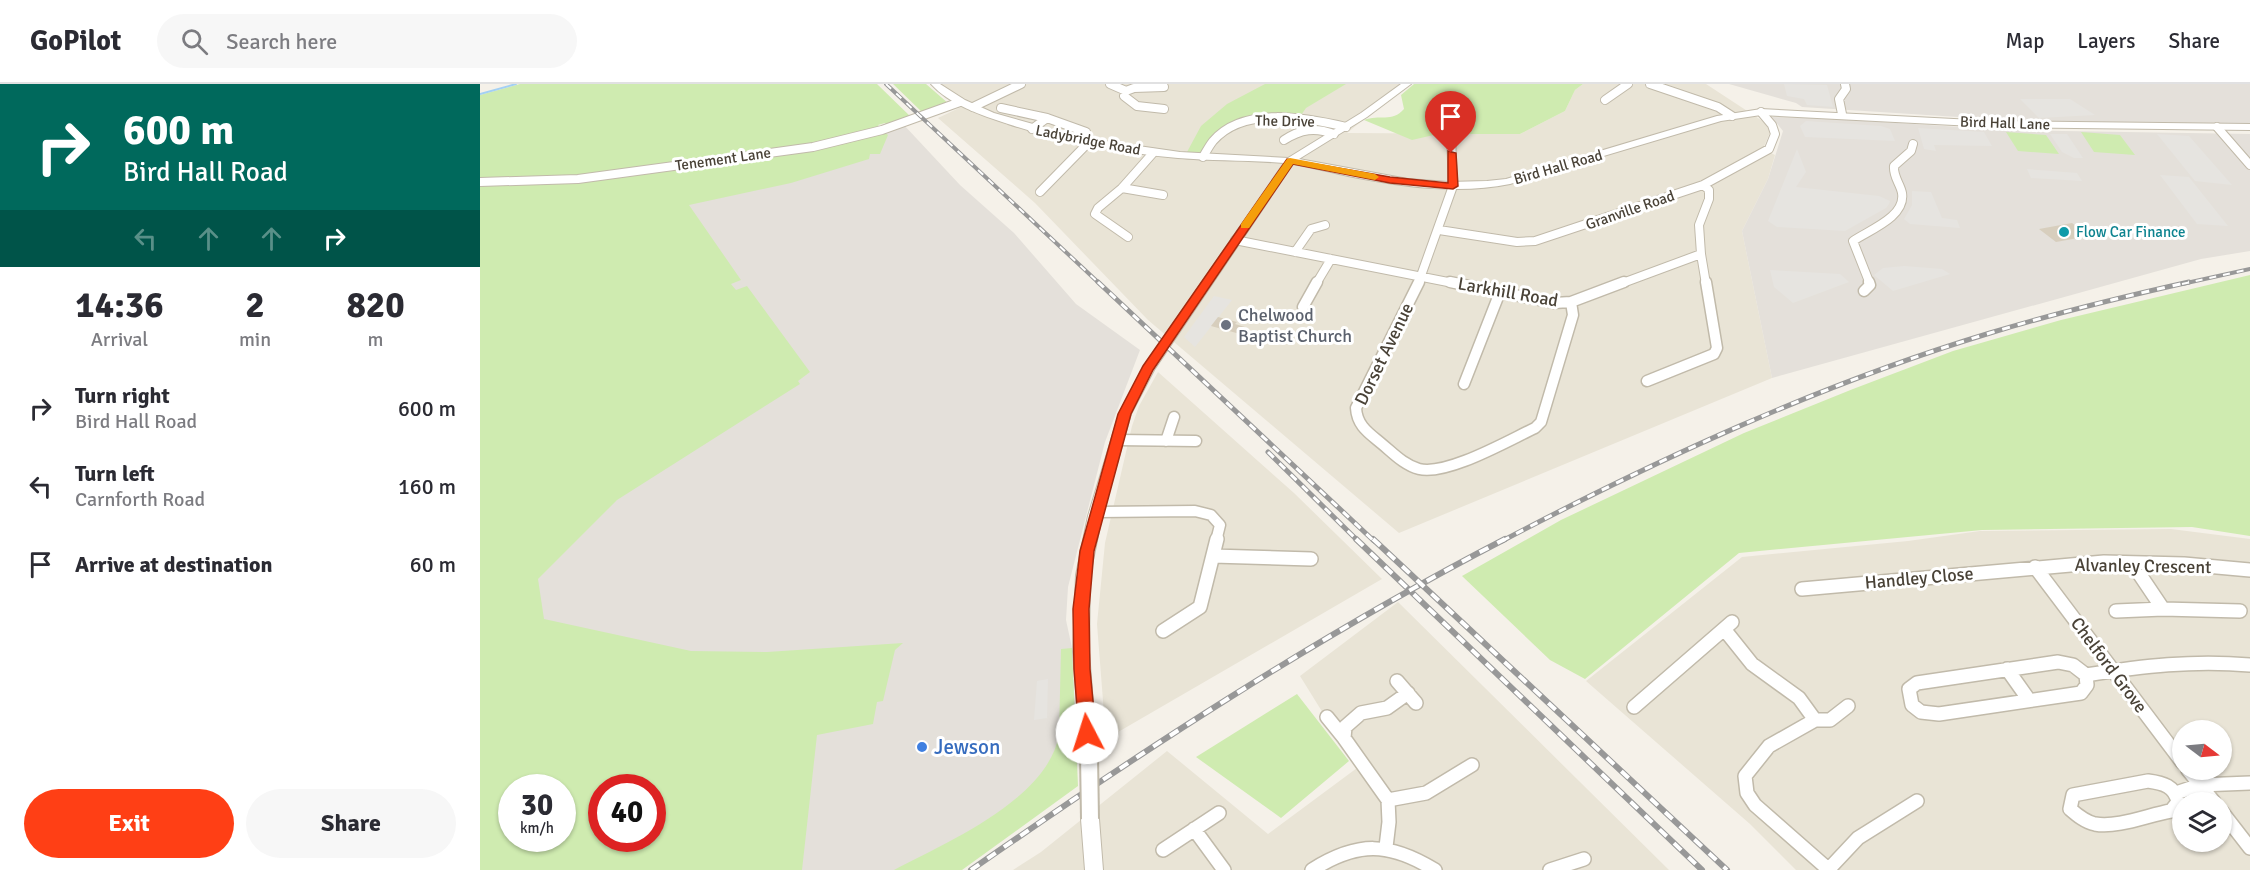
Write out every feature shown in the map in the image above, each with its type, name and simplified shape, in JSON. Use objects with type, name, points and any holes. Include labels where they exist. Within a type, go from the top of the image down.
[{"type":"street","points":[[973,107],[1021,84]]},
{"type":"street","points":[[1110,84],[1126,91],[1134,88],[1164,87]]},
{"type":"street","points":[[1293,165],[1407,84]]},
{"type":"street","points":[[1605,100],[1628,84]]},
{"type":"street","points":[[1650,84],[1718,107],[1732,116]]},
{"type":"street","points":[[1842,114],[1839,99],[1846,89],[1845,84]]},
{"type":"street","name":"Ladybridge Road","points":[[938,85],[960,102],[1032,129],[1088,143],[1153,153],[1251,159],[1293,165]]},
{"type":"street","points":[[1126,91],[1124,96],[1131,104],[1148,109],[1164,109]]},
{"type":"street","name":"Tenement Lane","points":[[480,182],[578,179],[813,147],[882,130],[960,102]]},
{"type":"street","points":[[1001,108],[1047,118],[1086,132]]},
{"type":"street","name":"Bird Hall Road","points":[[1293,165],[1427,185],[1480,186],[1507,182],[1732,116],[1761,112]]},
{"type":"street","name":"Bird Hall Lane","points":[[1761,112],[1842,114],[1993,124],[2250,127]]},
{"type":"street","name":"Granville Road","points":[[1439,230],[1517,242],[1535,241],[1703,185],[1773,145],[1777,134],[1776,129],[1761,112]]},
{"type":"street","points":[[1032,129],[1047,118]]},
{"type":"street","name":"The Drive","points":[[1203,157],[1209,142],[1253,118],[1349,125]]},
{"type":"street","points":[[1094,870],[1089,755],[1082,669],[1081,599],[1087,551],[1125,414],[1148,369],[1262,201],[1293,165],[1349,125]]},
{"type":"street","points":[[2206,127],[2236,149]]},
{"type":"street","points":[[2217,127],[2250,165]]},
{"type":"street","points":[[1284,140],[1307,128],[1322,129],[1334,134]]},
{"type":"street","points":[[1422,277],[1453,186],[1451,137]]},
{"type":"street","points":[[1041,192],[1088,143]]},
{"type":"street","points":[[1864,291],[1870,285],[1853,241],[1899,210],[1903,196],[1892,168],[1894,162],[1911,151],[1913,144]]},
{"type":"street","points":[[1128,237],[1095,214],[1098,208],[1122,188],[1153,153]]},
{"type":"street","points":[[1251,159],[1265,164],[1272,172],[1273,178],[1262,201]]},
{"type":"street","points":[[1647,381],[1705,359],[1714,354],[1717,348],[1698,225],[1709,199],[1709,190],[1703,185]]},
{"type":"street","points":[[1122,188],[1162,195]]},
{"type":"street","points":[[1295,252],[1311,229],[1324,225]]},
{"type":"street","name":"Larkhill Road","points":[[1235,240],[1554,303],[1571,302],[1701,254]]},
{"type":"street","points":[[1303,307],[1331,260]]},
{"type":"street","name":"Dorset Avenue","points":[[1422,277],[1374,369],[1356,408],[1356,419],[1360,426],[1399,458],[1413,467],[1426,470],[1443,468],[1467,459],[1535,428],[1540,422],[1574,315],[1571,302]]},
{"type":"street","points":[[1464,384],[1500,292]]},
{"type":"street","points":[[1166,441],[1174,417]]},
{"type":"street","points":[[1118,440],[1196,441]]},
{"type":"street","points":[[1098,512],[1195,510],[1210,515],[1220,525],[1200,607],[1163,631]]},
{"type":"street","points":[[1213,556],[1311,559]]},
{"type":"street","name":"Alvanley Crescent","points":[[2035,567],[2104,562],[2250,570]]},
{"type":"street","points":[[2132,563],[2163,609]]},
{"type":"street","name":"Handley Close","points":[[1802,590],[2035,567]]},
{"type":"street","name":"Chelford Grove","points":[[2035,567],[2172,749]]},
{"type":"street","points":[[2116,611],[2163,609],[2240,611]]},
{"type":"street","points":[[1634,707],[1728,626],[1752,664],[1799,698],[1815,720]]},
{"type":"street","points":[[2086,675],[2087,685],[2081,693],[1938,714],[1921,712],[1912,705],[1909,689],[1917,683],[2058,662],[2073,665],[2086,675],[2158,664],[2212,662],[2250,665]]},
{"type":"street","points":[[2007,669],[2029,700]]},
{"type":"street","points":[[1344,738],[1345,727],[1361,713],[1387,708],[1412,698],[1397,681]]},
{"type":"street","points":[[1848,706],[1830,720],[1815,720],[1769,746],[1745,776],[1748,793],[1755,805],[1828,870],[1858,838],[1917,801]]},
{"type":"street","points":[[1327,717],[1382,788],[1388,800],[1389,822],[1386,847]]},
{"type":"street","points":[[1388,800],[1426,793],[1472,765]]},
{"type":"street","points":[[2196,780],[2206,792]]},
{"type":"street","points":[[2148,781],[2163,783],[2176,793],[2178,802],[2171,811],[2115,821],[2095,824],[2082,819],[2070,809],[2073,795],[2148,781]]},
{"type":"street","points":[[2179,792],[2200,785],[2250,783]]},
{"type":"street","points":[[1163,850],[1219,813]]},
{"type":"street","points":[[2232,825],[2250,848]]},
{"type":"street","points":[[1194,829],[1224,870]]},
{"type":"street","points":[[1312,870],[1346,850],[1386,847],[1435,870]]},
{"type":"street","points":[[1550,870],[1584,859]]},
{"type":"shaded area","points":[[936,84],[1408,84],[1347,133],[1520,134],[1565,111],[1575,90],[1583,84],[1706,84],[1761,120],[1771,130],[1763,149],[1775,155],[1768,179],[1742,231],[1772,378],[1399,533],[1148,320],[1035,203],[938,118],[961,107]]},
{"type":"shaded area","points":[[1729,84],[2250,84],[2250,125],[2005,120],[1802,107],[1796,103]]},
{"type":"shaded area","points":[[1784,84],[1827,85],[1833,107],[1807,105],[1804,99],[1787,96]]},
{"type":"shaded area","points":[[2020,99],[2070,99],[2095,115],[2039,118]]},
{"type":"shaded area","points":[[1772,117],[2008,130],[2250,134],[2250,251],[2201,259],[1772,378],[1742,231],[1768,179],[1783,131]]},
{"type":"shaded area","points":[[1806,121],[1881,126],[1890,129],[1895,141],[1805,137],[1800,126]]},
{"type":"shaded area","points":[[903,124],[960,185],[1014,233],[1076,304],[1140,350],[1105,442],[1068,587],[1066,620],[1072,648],[1078,763],[928,870],[480,870],[480,185]]},
{"type":"shaded area","points":[[1918,128],[1984,132],[1992,146],[1934,145],[1936,151],[1924,149]]},
{"type":"shaded area","points":[[2050,134],[2067,134],[2083,158],[2074,158],[2062,152]]},
{"type":"shaded area","points":[[2157,134],[2189,136],[2232,185],[2195,181]]},
{"type":"shaded area","points":[[1797,149],[1806,172],[1796,187],[1879,196],[1890,201],[1889,204],[1886,208],[1845,231],[1777,227],[1768,221]]},
{"type":"shaded area","points":[[2027,169],[2077,173],[2082,181],[2031,178]]},
{"type":"shaded area","points":[[2160,175],[2189,177],[2228,226],[2197,224]]},
{"type":"shaded area","points":[[1912,191],[1931,192],[1942,218],[1957,220],[1960,228],[1910,224],[1904,219],[1912,205]]},
{"type":"shaded area","points":[[1904,266],[1942,269],[1950,274],[1893,291],[1874,275],[1883,268]]},
{"type":"shaded area","points":[[1770,270],[1840,274],[1849,282],[1793,303],[1774,287]]},
{"type":"shaded area","points":[[1214,296],[1232,300],[1195,347],[1184,337]]},
{"type":"shaded area","points":[[1158,372],[1294,493],[1382,579],[1106,739],[1097,624],[1105,543],[1132,426],[1139,406]]},
{"type":"shaded area","points":[[2171,529],[2250,539],[2250,870],[1796,870],[1750,824],[1586,681],[1742,557],[1908,541],[1980,531]]},
{"type":"shaded area","points":[[1398,602],[1669,870],[1013,870],[1041,852],[1167,751],[1268,834],[1357,768],[1300,676]]},
{"type":"shaded area","points":[[1048,679],[1047,718],[1034,720],[1037,681]]},
{"type":"green space","points":[[520,84],[877,84],[912,118],[887,126],[885,123],[878,125],[888,135],[880,154],[870,154],[869,159],[791,183],[689,205],[741,280],[731,284],[736,290],[747,286],[810,372],[798,381],[800,384],[617,500],[538,579],[544,619],[691,651],[767,652],[903,643],[895,650],[883,701],[877,702],[873,724],[817,735],[802,870],[480,870],[480,95]]},
{"type":"green space","points":[[893,84],[926,84],[949,104],[924,114]]},
{"type":"green space","points":[[1265,84],[1346,84],[1306,108],[1299,118],[1257,119],[1230,125],[1208,141],[1201,153],[1187,152],[1201,126],[1227,104]]},
{"type":"green space","points":[[1414,84],[1583,84],[1575,90],[1565,111],[1520,134],[1438,134],[1412,140],[1364,120],[1395,116],[1404,109],[1401,95]]},
{"type":"green space","points":[[2006,132],[2046,135],[2059,154],[2018,151]]},
{"type":"green space","points":[[2081,132],[2120,135],[2135,155],[2094,152]]},
{"type":"green space","points":[[2250,275],[2250,536],[2192,527],[1982,530],[1739,553],[1585,679],[1550,660],[1462,576],[1561,520],[1744,433],[1853,389],[1953,351],[2061,320]]},
{"type":"green space","points":[[1072,648],[1078,786],[962,870],[894,870],[992,816],[1036,780],[1051,758],[1059,735],[1061,649]]},
{"type":"green space","points":[[1297,694],[1349,761],[1281,818],[1196,757]]},
{"type":"building","name":"Flow Car Finance","points":[[2072,223],[2089,236],[2056,242],[2039,229]]},
{"type":"building","name":"Chelwood Baptist Church","points":[[1218,317],[1237,322],[1235,324],[1245,327],[1240,334],[1211,326]]},
{"type":"waterway","points":[[480,94],[516,84]]},
{"type":"railway","points":[[886,84],[1100,284]]},
{"type":"railway","points":[[2182,284],[2250,269]]},
{"type":"railway","points":[[1098,282],[1374,541]]},
{"type":"railway","points":[[1502,541],[1620,481],[1741,425],[1864,375],[2015,326],[2189,282]]},
{"type":"railway","points":[[1268,452],[1358,541]]},
{"type":"railway","points":[[1356,539],[1410,590]]},
{"type":"railway","points":[[1373,539],[1421,584]]},
{"type":"railway","points":[[1421,584],[1505,539]]},
{"type":"railway","points":[[1410,590],[1421,584]]},
{"type":"railway","points":[[1421,584],[1727,870]]},
{"type":"railway","points":[[971,870],[1166,738],[1299,655],[1410,590]]},
{"type":"railway","points":[[1410,590],[1702,870]]},
{"type":"slow traffic","points":[[1245,226],[1290,161],[1375,177]]},
{"type":"place","name":"Flow Car Finance","points":[[2064,232]]},
{"type":"place","name":"Chelwood Baptist Church","points":[[1226,325]]},
{"type":"place","name":"Jewson","points":[[922,747]]},
{"type":"route","points":[[1087,733],[1082,669],[1081,609],[1087,551],[1125,414],[1148,369],[1290,161],[1390,180],[1453,186],[1451,153]]}]
